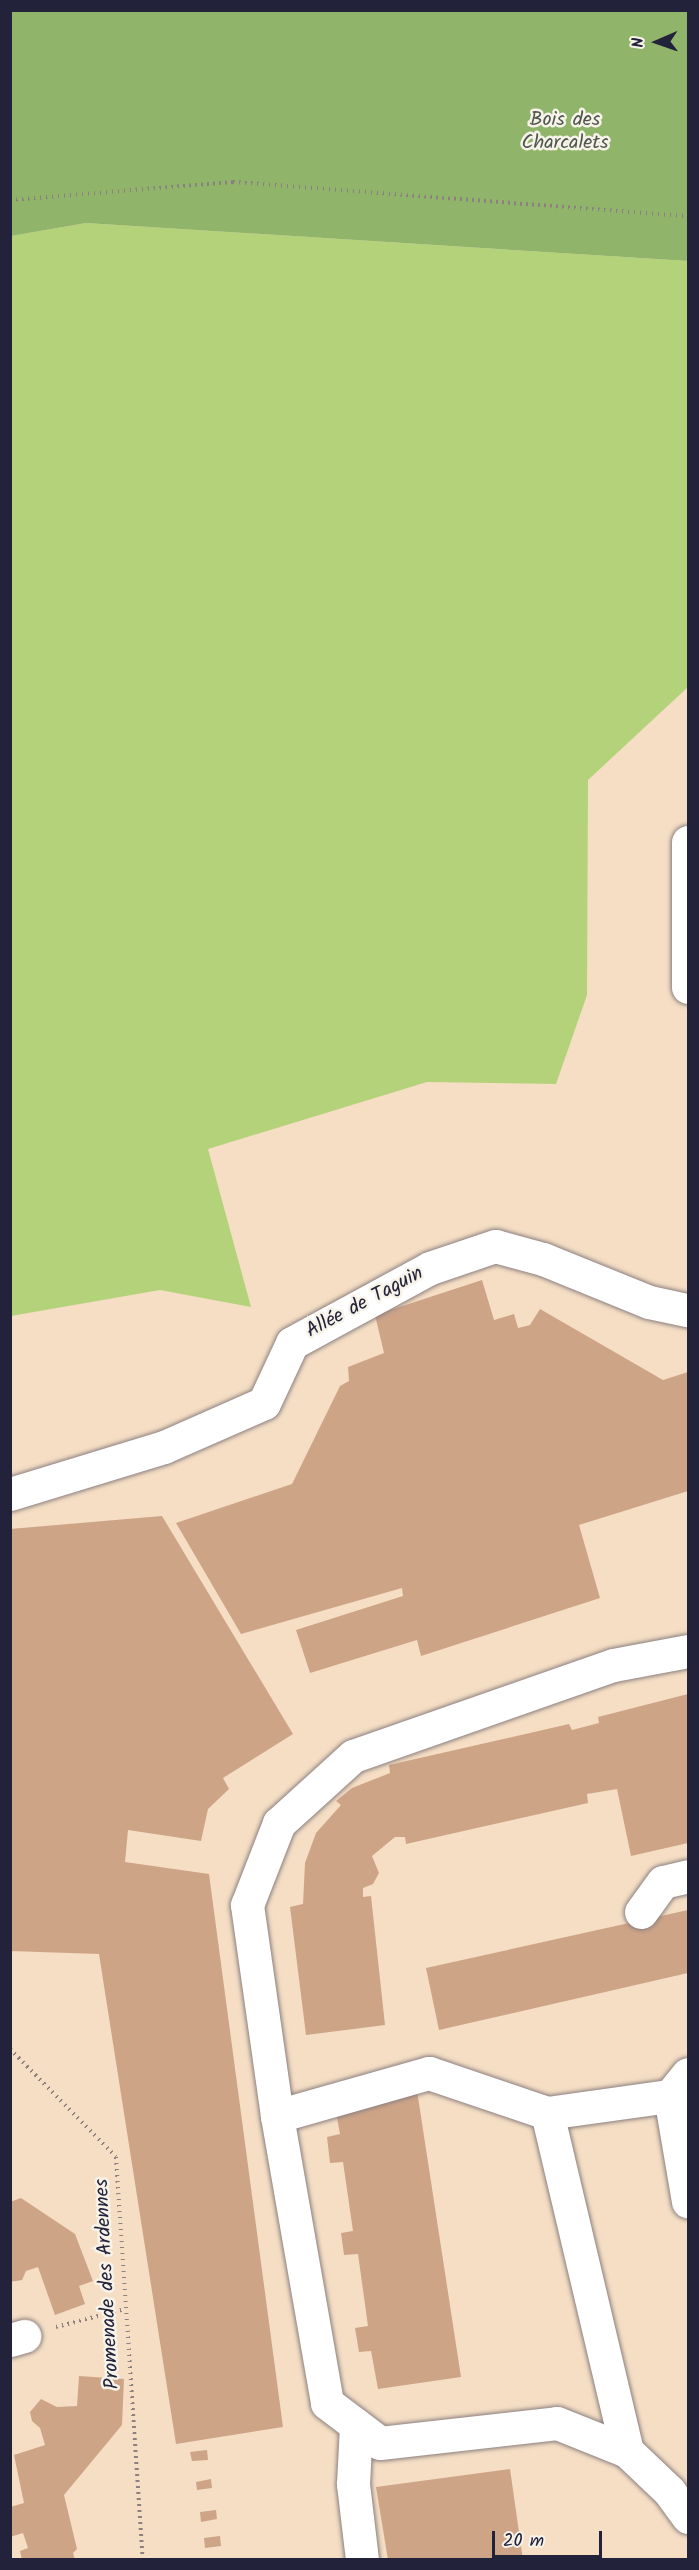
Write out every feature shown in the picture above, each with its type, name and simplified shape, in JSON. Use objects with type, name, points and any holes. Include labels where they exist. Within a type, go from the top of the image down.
[{"type":"street","points":[[688,842],[688,987]]},
{"type":"street","name":"Allée de Taguin","points":[[10,1494],[164,1446],[264,1403],[292,1343],[430,1268],[495,1246],[543,1259],[649,1302],[688,1310]]},
{"type":"street","points":[[688,1651],[613,1665],[352,1756],[279,1823],[247,1905],[277,2116],[327,2403],[380,2443],[557,2423],[627,2451],[679,2485],[688,2517]]},
{"type":"street","points":[[641,1912],[663,1882],[688,1876]]},
{"type":"street","points":[[277,2116],[429,2073],[546,2113],[679,2085],[688,2201]]},
{"type":"street","points":[[546,2113],[627,2451]]},
{"type":"street","points":[[356,2425],[353,2484],[362,2559]]},
{"type":"path","points":[[10,200],[233,182],[688,216]]},
{"type":"path","name":"Promenade des Ardennes","points":[[10,2049],[116,2157],[124,2308],[143,2559]]},
{"type":"path","points":[[17,2338],[124,2308]]},
{"type":"green space","name":"Bois des Charcalets","points":[[11,10],[688,11],[688,261],[86,223],[11,236]]},
{"type":"green space","points":[[86,223],[688,261],[688,687],[588,780],[587,995],[556,1084],[427,1082],[208,1149],[251,1307],[160,1290],[11,1316],[11,236]]},
{"type":"building","points":[[482,1280],[494,1320],[514,1314],[518,1328],[530,1325],[540,1309],[663,1380],[688,1372],[688,1491],[579,1525],[600,1598],[421,1656],[417,1640],[310,1673],[296,1630],[403,1596],[402,1588],[241,1634],[176,1523],[292,1484],[340,1386],[349,1381],[348,1367],[384,1353],[375,1315]]},
{"type":"building","points":[[162,1516],[293,1734],[223,1778],[229,1789],[208,1809],[201,1841],[128,1830],[125,1862],[209,1874],[283,2427],[176,2444],[99,1954],[10,1951],[10,1529]]},
{"type":"building","points":[[688,1694],[688,1843],[631,1856],[617,1789],[587,1794],[588,1803],[406,1844],[405,1837],[395,1837],[372,1856],[379,1873],[373,1884],[363,1888],[363,1897],[371,1896],[385,2025],[306,2035],[290,1907],[303,1904],[305,1863],[316,1833],[341,1805],[336,1801],[352,1788],[390,1773],[389,1765],[569,1724],[572,1730],[599,1723],[598,1717]]},
{"type":"building","points":[[688,1910],[688,1973],[439,2030],[426,1968]]},
{"type":"building","points":[[416,2084],[461,2377],[378,2389],[371,2351],[359,2352],[355,2328],[368,2326],[358,2254],[344,2255],[341,2233],[353,2231],[343,2162],[330,2163],[327,2137],[340,2134],[333,2096]]},
{"type":"building","points":[[21,2198],[75,2234],[93,2281],[79,2286],[85,2304],[55,2315],[38,2267],[26,2271],[22,2280],[10,2282],[10,2202]]},
{"type":"building","points":[[79,2376],[124,2379],[122,2425],[64,2495],[77,2549],[73,2553],[75,2560],[22,2560],[20,2551],[28,2548],[23,2533],[10,2537],[10,2507],[24,2503],[14,2455],[45,2445],[40,2428],[32,2421],[30,2412],[41,2399],[57,2407],[77,2406]]},
{"type":"building","points":[[207,2450],[208,2460],[192,2461],[190,2452]]},
{"type":"building","points":[[510,2469],[523,2560],[388,2560],[376,2487]]},
{"type":"building","points":[[211,2479],[212,2488],[197,2490],[196,2482]]},
{"type":"building","points":[[216,2510],[217,2519],[201,2522],[200,2512]]},
{"type":"building","points":[[220,2536],[221,2546],[205,2548],[204,2538]]}]
